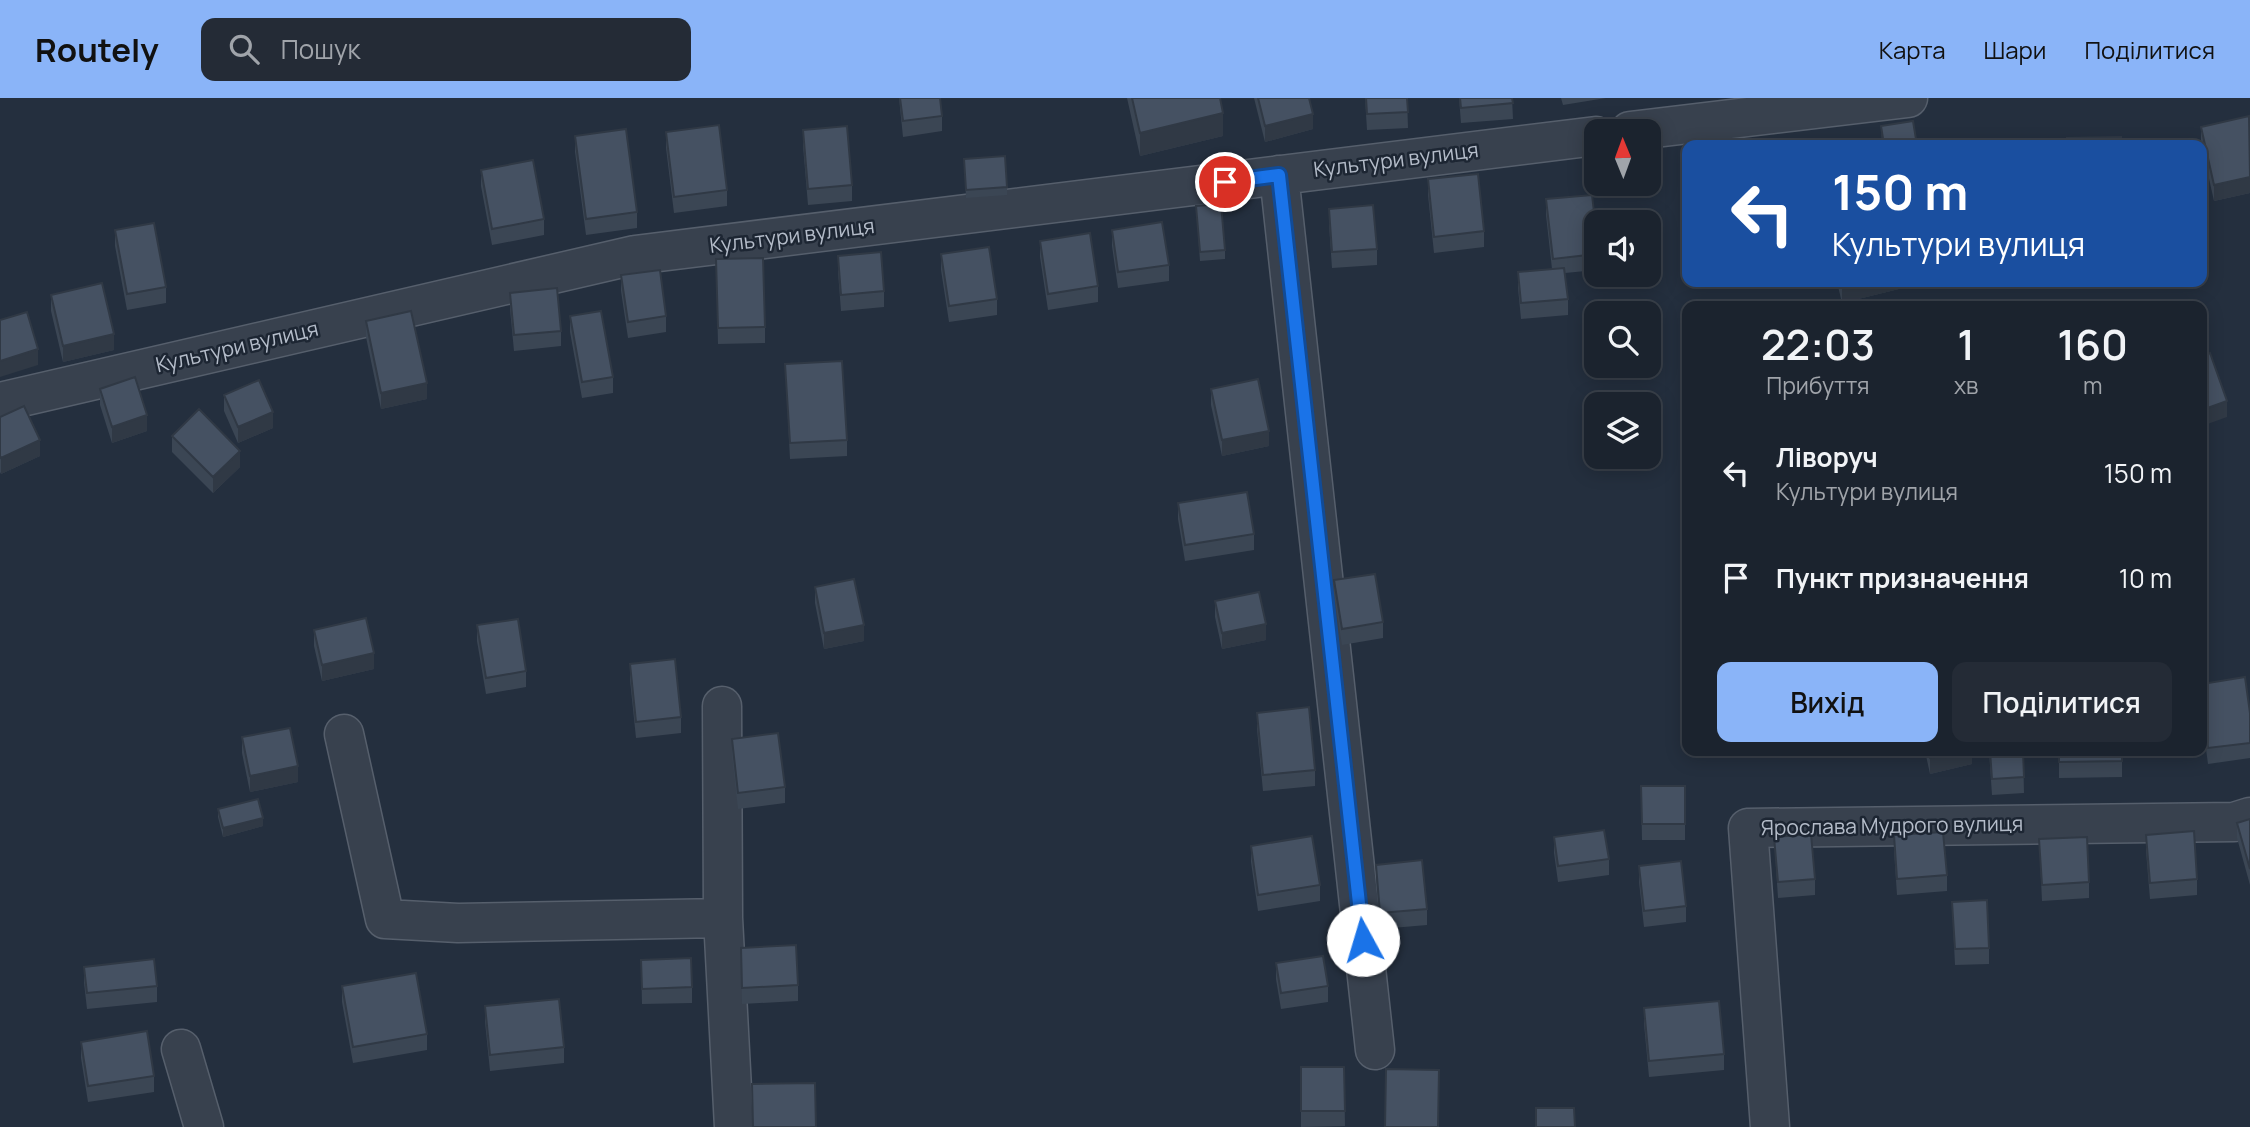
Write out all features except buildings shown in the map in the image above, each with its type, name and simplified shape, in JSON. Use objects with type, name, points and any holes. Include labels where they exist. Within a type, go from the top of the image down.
[{"type":"street","points":[[1661,127],[1908,98]]},
{"type":"street","name":"Культури вулиця","points":[[0,402],[635,255],[1584,137]]},
{"type":"street","points":[[1279,175],[1375,1049]]},
{"type":"street","points":[[722,706],[723,918],[734,1127]]},
{"type":"street","points":[[344,734],[385,919],[458,923],[723,918]]},
{"type":"street","name":"Ярослава Мудрого вулиця","points":[[1770,1127],[1748,828],[2234,822],[2250,817]]},
{"type":"street","points":[[180,1049],[204,1127]]},
{"type":"route","points":[[1225,182],[1279,175],[1363,940]]}]
